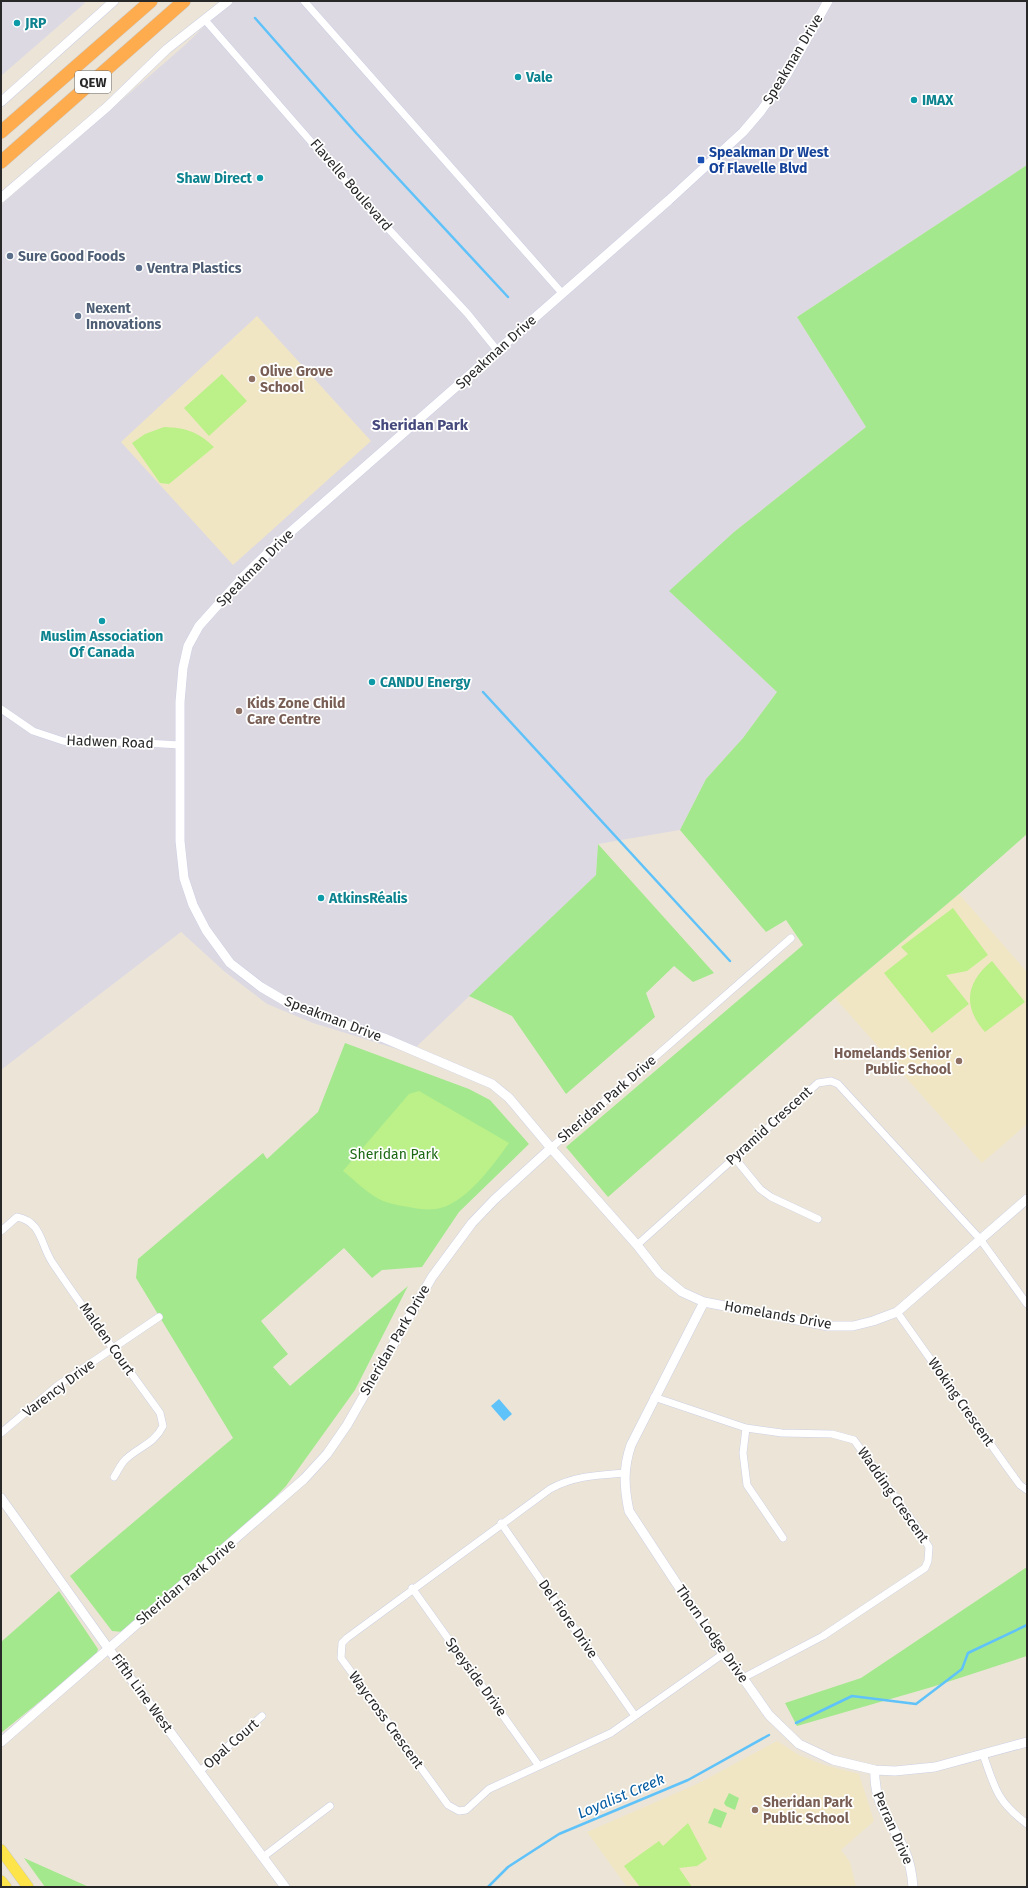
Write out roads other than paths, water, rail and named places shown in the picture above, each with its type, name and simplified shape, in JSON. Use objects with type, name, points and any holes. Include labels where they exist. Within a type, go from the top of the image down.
[{"type":"highway","name":"QEW","points":[[1,132],[151,1]]},
{"type":"highway","name":"QEW","points":[[1,162],[184,1]]},
{"type":"main road","points":[[1,1850],[28,1887]]},
{"type":"main road","points":[[1,1881],[6,1887]]},
{"type":"street","points":[[1,198],[107,107],[167,49],[228,1]]},
{"type":"street","points":[[304,1],[562,293]]},
{"type":"street","name":"Speakman Drive","points":[[551,1148],[509,1098],[492,1084],[384,1038],[295,1007],[261,987],[230,963],[206,930],[193,905],[184,878],[180,841],[180,702],[183,668],[188,646],[199,626],[233,588],[278,543],[743,132],[761,111],[786,76],[828,1]]},
{"type":"street","points":[[1,102],[111,2]]},
{"type":"street","name":"Flavelle Boulevard","points":[[205,20],[368,207],[462,308],[497,350]]},
{"type":"street","name":"Hadwen Road","points":[[1,709],[33,731],[63,741],[128,742],[180,745]]},
{"type":"street","name":"Sheridan Park Drive","points":[[1,1742],[304,1479],[323,1459],[347,1425],[432,1277],[472,1223],[494,1200],[551,1148],[791,938]]},
{"type":"street","name":"Pyramid Crescent","points":[[637,1245],[818,1083],[831,1081],[838,1084],[980,1239]]},
{"type":"street","name":"Homelands Drive","points":[[551,1148],[637,1245],[659,1273],[682,1292],[704,1302],[828,1326],[853,1326],[873,1321],[897,1312],[1027,1199]]},
{"type":"street","points":[[734,1157],[760,1189],[771,1197],[818,1219]]},
{"type":"street","name":"Malden Court","points":[[1,1231],[17,1217],[28,1219],[35,1225],[52,1261],[160,1413],[163,1426],[153,1440],[126,1459],[114,1477]]},
{"type":"street","points":[[980,1239],[1027,1304]]},
{"type":"street","name":"Thorn Lodge Drive","points":[[704,1302],[631,1445],[625,1461],[624,1473],[625,1490],[629,1511],[723,1654],[743,1678],[768,1715],[799,1744],[833,1760],[876,1770],[916,1770],[1027,1742]]},
{"type":"street","name":"Woking Crescent","points":[[897,1312],[1009,1470],[1020,1485],[1027,1490]]},
{"type":"street","name":"Varency Drive","points":[[1,1433],[57,1386],[159,1317]]},
{"type":"street","name":"Wadding Crescent","points":[[654,1398],[728,1424],[746,1428],[782,1433],[832,1434],[854,1440],[916,1526],[929,1547],[928,1561],[925,1568],[823,1636],[743,1678]]},
{"type":"street","points":[[746,1428],[743,1453],[747,1485],[782,1538]]},
{"type":"street","name":"Waycross Crescent","points":[[624,1473],[586,1476],[560,1483],[501,1523],[347,1638],[342,1643],[342,1658],[443,1799],[453,1809],[459,1811],[466,1810],[489,1789],[611,1733],[723,1654]]},
{"type":"street","name":"Fifth Line West","points":[[1,1498],[108,1648],[285,1887]]},
{"type":"street","name":"Del Fiore Drive","points":[[501,1523],[635,1716]]},
{"type":"street","name":"Speyside Drive","points":[[412,1588],[539,1766]]},
{"type":"street","name":"Opal Court","points":[[199,1772],[262,1716]]},
{"type":"street","points":[[983,1754],[1001,1800],[1012,1813],[1027,1824]]},
{"type":"street","name":"Perran Drive","points":[[876,1770],[874,1785],[878,1798],[905,1850],[911,1867],[914,1887]]},
{"type":"street","points":[[263,1857],[330,1806]]},
{"type":"water","points":[[499,1399],[512,1414],[504,1421],[491,1406]]},
{"type":"waterway","points":[[255,18],[357,134],[508,297]]},
{"type":"waterway","points":[[483,692],[730,961]]},
{"type":"waterway","name":"Loyalist Creek","points":[[796,1723],[852,1696],[916,1704],[962,1669],[968,1653],[1027,1625]]},
{"type":"waterway","name":"Loyalist Creek","points":[[488,1887],[508,1867],[559,1834],[688,1780],[769,1735]]},
{"type":"place","name":"JRP","points":[[17,23]]},
{"type":"place","name":"Vale","points":[[518,77]]},
{"type":"place","name":"IMAX","points":[[914,100]]},
{"type":"place","name":"Speakman Dr West Of Flavelle Blvd","points":[[701,160]]},
{"type":"place","name":"Shaw Direct","points":[[260,178]]},
{"type":"place","name":"Sure Good Foods","points":[[10,256]]},
{"type":"place","name":"Ventra Plastics","points":[[139,268]]},
{"type":"place","name":"Nexent Innovations","points":[[78,316]]},
{"type":"place","name":"Olive Grove School","points":[[252,379]]},
{"type":"place","name":"Muslim Association Of Canada","points":[[102,621]]},
{"type":"place","name":"CANDU Energy","points":[[372,682]]},
{"type":"place","name":"Kids Zone Child Care Centre","points":[[239,711]]},
{"type":"place","name":"AtkinsRéalis","points":[[321,898]]},
{"type":"place","name":"Homelands Senior Public School","points":[[959,1061]]},
{"type":"place","name":"Sheridan Park Public School","points":[[755,1810]]},
{"type":"district","name":"Sheridan Park","points":[[420,425]]}]
